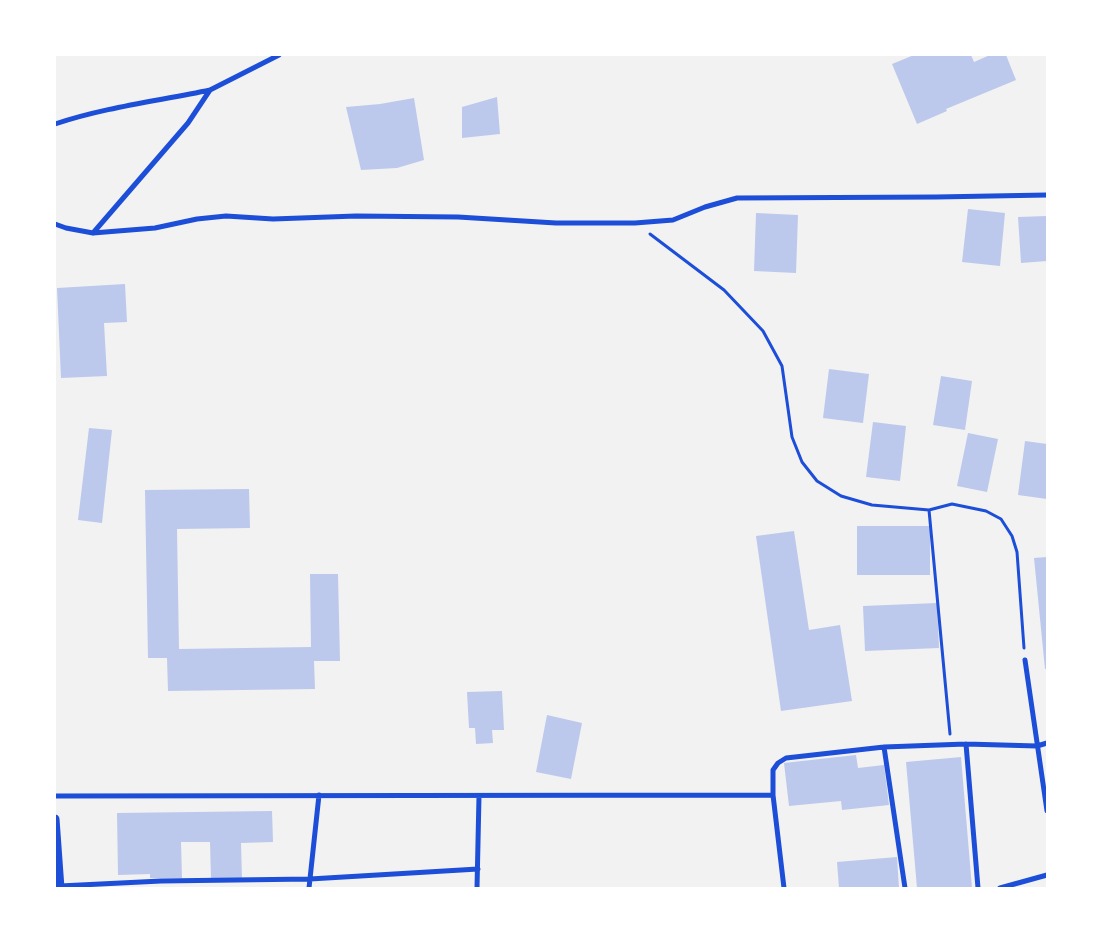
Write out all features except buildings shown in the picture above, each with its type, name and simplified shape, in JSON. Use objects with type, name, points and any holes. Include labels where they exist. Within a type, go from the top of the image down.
[{"type":"street","points":[[55,124],[106,109],[166,100],[210,90],[280,55]]},
{"type":"street","points":[[93,233],[188,123],[210,90]]},
{"type":"street","points":[[55,224],[93,233],[155,228],[197,219],[226,216],[273,219],[356,216],[458,217],[556,223],[636,223],[673,220],[705,207],[737,198],[1047,194]]},
{"type":"street","points":[[1025,660],[1047,811]]},
{"type":"street","points":[[784,888],[772,795],[774,770],[778,763],[786,758],[884,747],[966,744],[1037,746],[1047,743]]},
{"type":"street","points":[[966,744],[978,888]]},
{"type":"street","points":[[884,747],[905,888]]},
{"type":"street","points":[[309,888],[319,795]]},
{"type":"street","points":[[55,796],[772,795]]},
{"type":"street","points":[[476,888],[479,796]]},
{"type":"street","points":[[55,819],[60,887],[162,881],[310,879],[478,869]]},
{"type":"street","points":[[1000,888],[1047,875]]},
{"type":"street","points":[[226,888],[227,880]]},
{"type":"street","points":[[161,888],[162,881]]},
{"type":"path","points":[[636,223],[724,290],[763,331],[782,366],[792,437],[802,462],[817,481],[841,496],[872,505],[930,510],[952,504],[986,511],[1000,519],[1012,536],[1017,552],[1025,660]]},
{"type":"path","points":[[930,510],[951,745]]}]
